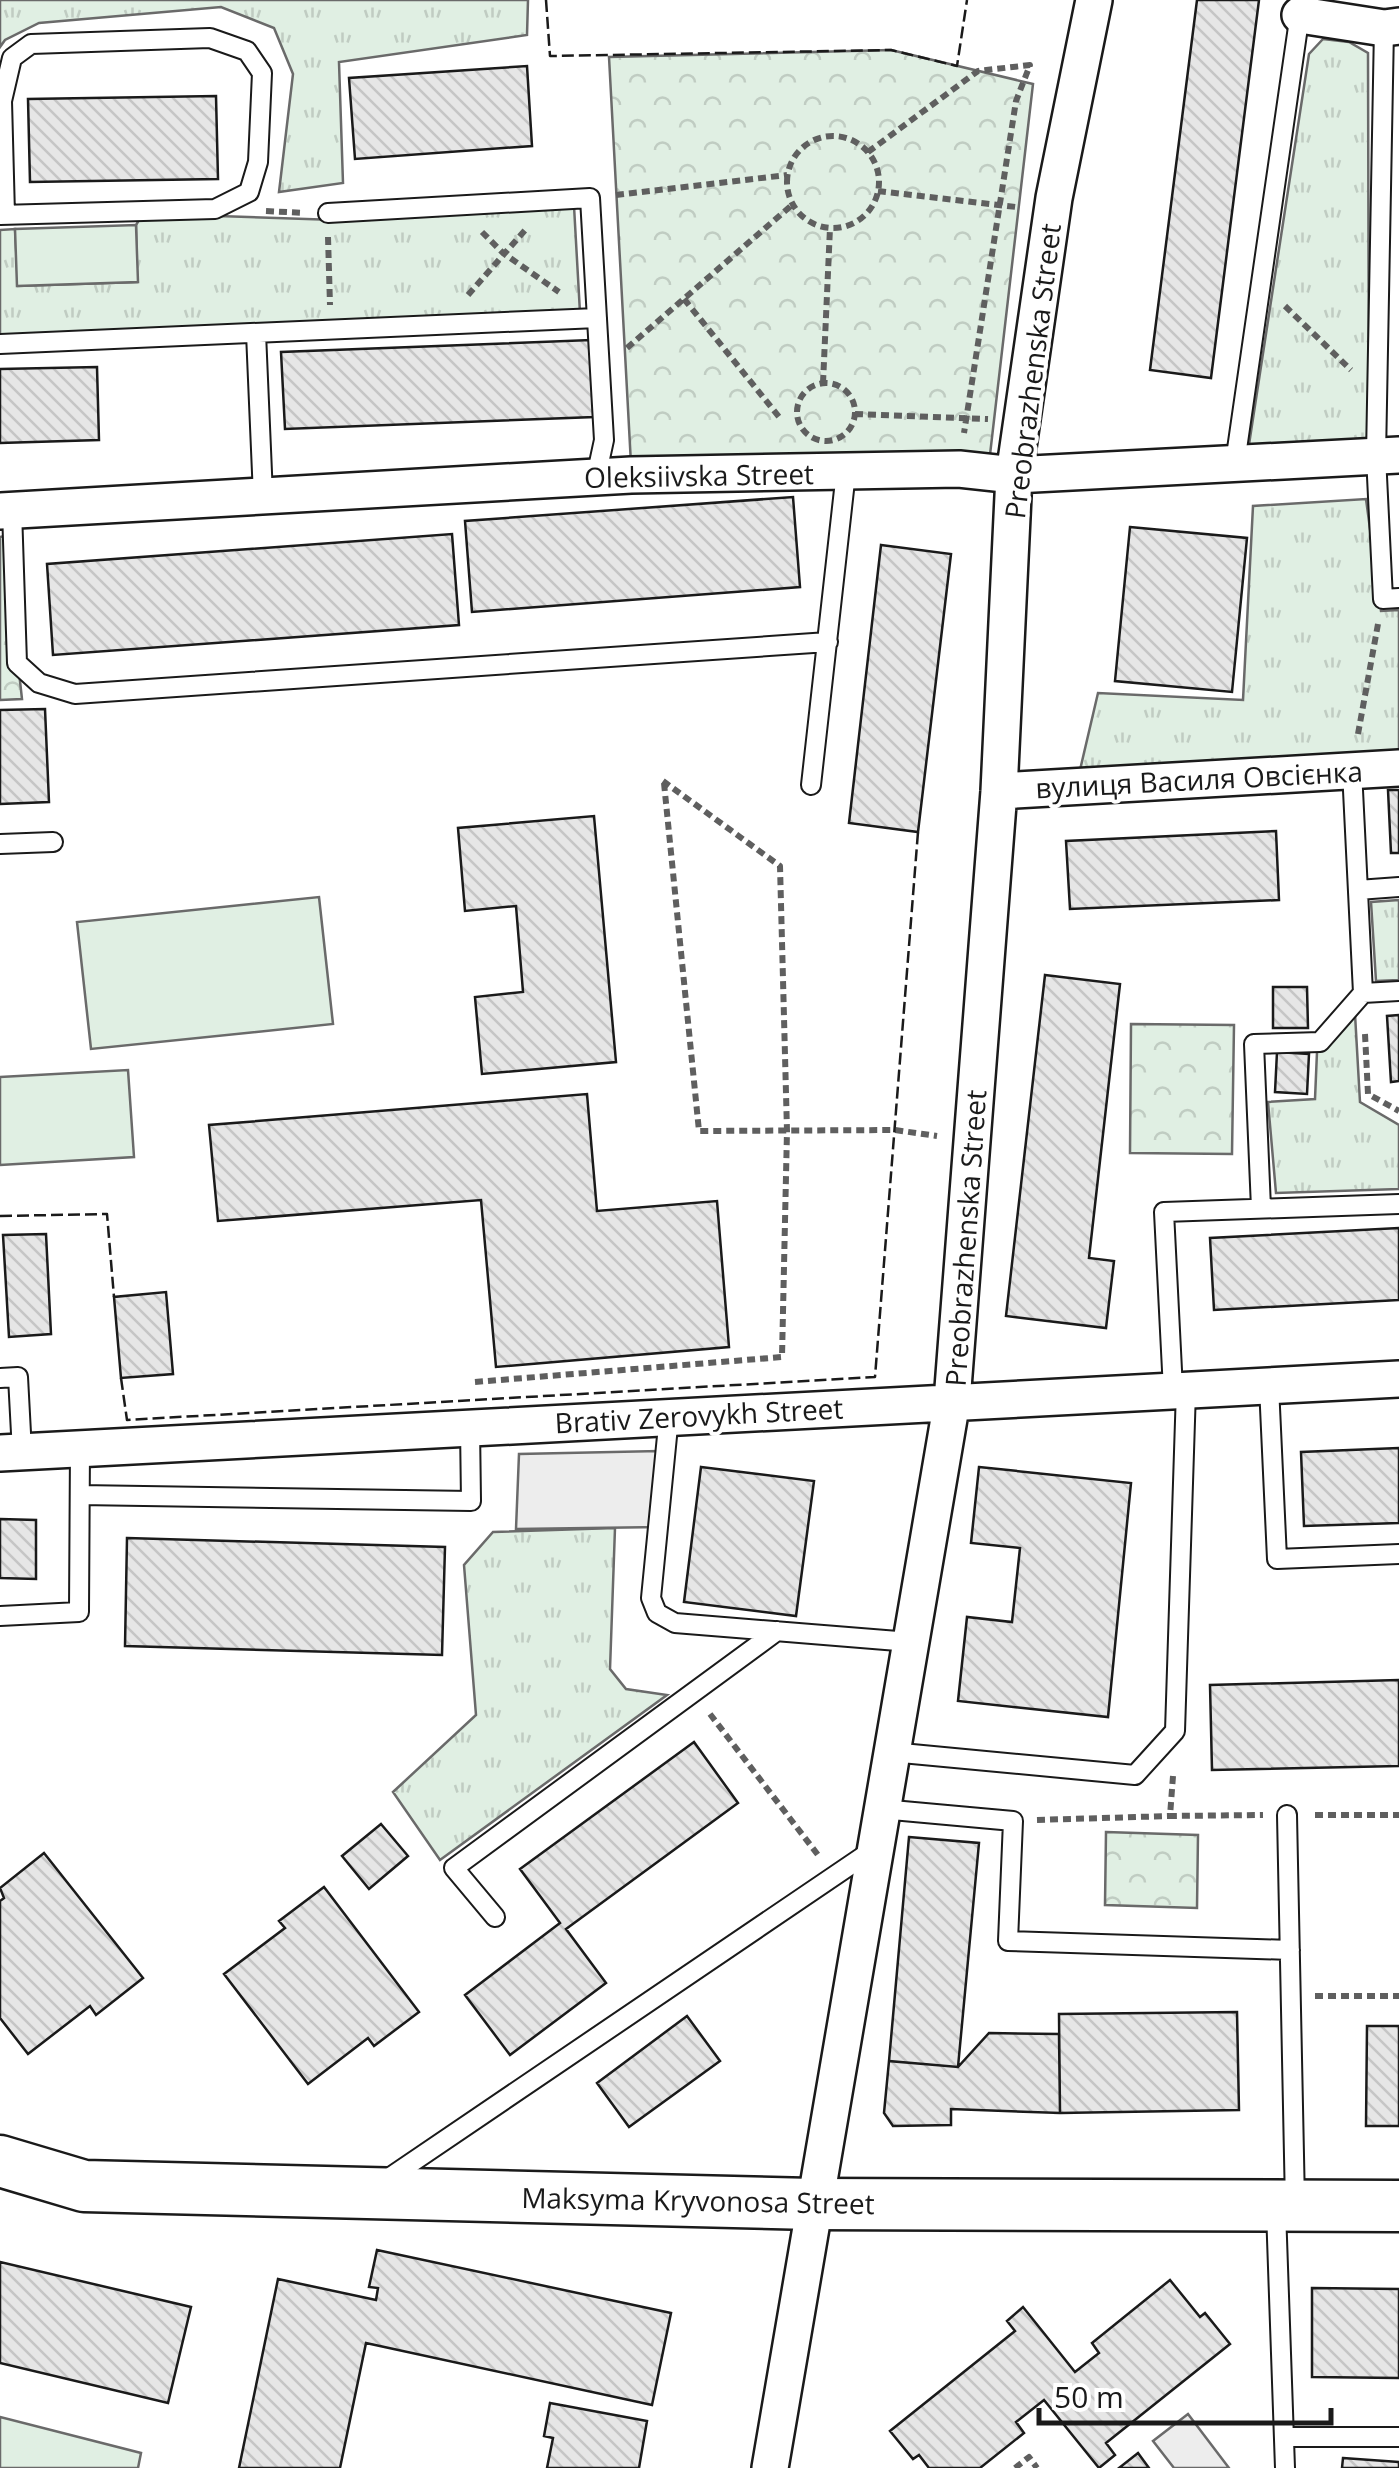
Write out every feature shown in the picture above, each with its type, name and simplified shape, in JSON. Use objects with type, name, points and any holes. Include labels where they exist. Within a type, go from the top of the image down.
[{"type":"street","name":"Preobrazhenska Street","points":[[770,2468],[812,2204],[952,1402],[1000,791],[1014,475],[1054,198],[1094,0]]},
{"type":"street","points":[[1300,7],[1392,27]]},
{"type":"street","name":"Oleksiivska Street","points":[[6,510],[596,477],[959,469],[1014,475],[1387,456]]},
{"type":"street","name":"вулиця Василя Овсієнка","points":[[1000,791],[1399,768]]},
{"type":"street","name":"Brativ Zerovykh Street","points":[[11,1452],[1399,1379]]},
{"type":"street","name":"Maksyma Kryvonosa Street","points":[[0,2161],[84,2186],[812,2204],[1399,2206]]},
{"type":"lane","points":[[1236,463],[1300,7]]},
{"type":"lane","points":[[1391,599],[1387,456],[1377,396],[1392,27]]},
{"type":"lane","points":[[210,38],[246,51],[262,73],[258,162],[249,192],[215,209],[2,215],[2,101],[12,58],[30,44],[210,38]]},
{"type":"lane","points":[[328,214],[590,198],[604,440],[596,477]]},
{"type":"lane","points":[[0,344],[597,318]]},
{"type":"lane","points":[[256,332],[263,496]]},
{"type":"lane","points":[[811,785],[846,472]]},
{"type":"lane","points":[[6,510],[17,662],[39,683],[75,694],[828,642]]},
{"type":"lane","points":[[1261,1208],[1254,1044],[1320,1042],[1363,993],[1352,770]]},
{"type":"lane","points":[[0,844],[53,842]]},
{"type":"lane","points":[[1358,890],[1399,887]]},
{"type":"lane","points":[[1363,993],[1399,991]]},
{"type":"lane","points":[[891,1752],[1136,1776],[1176,1731],[1180,1390],[1164,1212],[1399,1204]]},
{"type":"lane","points":[[0,1378],[18,1377],[11,1452]]},
{"type":"lane","points":[[1269,1386],[1276,1559],[1399,1554]]},
{"type":"lane","points":[[669,1416],[651,1598],[657,1613],[676,1622],[910,1642]]},
{"type":"lane","points":[[80,1495],[471,1501],[470,1427]]},
{"type":"lane","points":[[0,1616],[78,1612],[80,1448]]},
{"type":"lane","points":[[495,1918],[454,1868],[777,1631]]},
{"type":"lane","points":[[881,1809],[1013,1821],[1008,1941],[1290,1950]]},
{"type":"lane","points":[[1285,2468],[1285,2205],[1291,1996],[1286,1815]]},
{"type":"lane","points":[[366,2193],[874,1849]]},
{"type":"lane","points":[[1284,2438],[1399,2437]]},
{"type":"path","points":[[868,152],[978,71],[1030,65],[1016,101],[959,469]]},
{"type":"path","points":[[842,137],[868,152],[876,165],[878,190],[860,220],[830,228],[801,216],[792,204],[786,176],[791,161],[812,140],[842,137]]},
{"type":"path","points":[[590,198],[786,176]]},
{"type":"path","points":[[878,190],[999,206]]},
{"type":"path","points":[[443,324],[554,200]]},
{"type":"path","points":[[601,371],[792,204]]},
{"type":"path","points":[[455,206],[503,253],[597,318]]},
{"type":"path","points":[[328,214],[330,329]]},
{"type":"path","points":[[823,383],[830,228]]},
{"type":"path","points":[[1261,283],[1377,396]]},
{"type":"path","points":[[684,299],[780,418]]},
{"type":"path","points":[[823,383],[842,388],[854,404],[855,414],[848,431],[833,441],[815,440],[797,419],[806,391],[823,383]]},
{"type":"path","points":[[855,414],[994,418]]},
{"type":"path","points":[[1352,770],[1391,599]]},
{"type":"path","points":[[475,1382],[782,1357],[787,1130],[780,866],[664,781],[699,1131],[787,1130],[895,1130],[938,1136]]},
{"type":"path","points":[[1363,993],[1368,1094],[1399,1111]]},
{"type":"path","points":[[694,1692],[834,1876]]},
{"type":"path","points":[[1170,1816],[1176,1731]]},
{"type":"path","points":[[1013,1821],[1399,1814]]},
{"type":"path","points":[[1291,1996],[1399,1996]]},
{"type":"path","points":[[1015,2468],[1028,2457],[1038,2468]]},
{"type":"green space","points":[[0,0],[528,0],[527,35],[339,62],[343,183],[279,192],[293,74],[274,28],[221,7],[39,23],[5,40],[0,47]]},
{"type":"green space","points":[[1323,39],[1349,42],[1368,53],[1369,445],[1248,451],[1309,54]]},
{"type":"green space","points":[[891,50],[1033,84],[988,472],[631,464],[609,57]]},
{"type":"green space","points":[[574,206],[580,313],[0,338],[0,230],[15,229],[18,286],[137,282],[139,220],[218,216],[336,220]]},
{"type":"green space","points":[[136,225],[138,282],[17,286],[15,229]]},
{"type":"green space","points":[[1366,499],[1381,611],[1399,610],[1399,756],[1080,770],[1098,693],[1243,700],[1253,506]]},
{"type":"green space","points":[[4,536],[22,699],[0,700],[0,537]]},
{"type":"green space","points":[[319,897],[333,1024],[91,1049],[77,922]]},
{"type":"green space","points":[[1399,900],[1399,980],[1376,981],[1371,902]]},
{"type":"green space","points":[[1355,1014],[1360,1102],[1399,1125],[1399,1189],[1276,1193],[1268,1102],[1315,1099],[1317,1052]]},
{"type":"green space","points":[[1131,1024],[1234,1025],[1232,1154],[1130,1153]]},
{"type":"green space","points":[[128,1070],[134,1157],[0,1165],[0,1077]]},
{"type":"green space","points":[[615,1528],[610,1669],[626,1689],[667,1695],[440,1860],[393,1792],[476,1715],[464,1565],[493,1532]]},
{"type":"green space","points":[[1106,1832],[1198,1835],[1197,1908],[1105,1905]]},
{"type":"green space","points":[[0,2417],[141,2453],[138,2468],[0,2468]]},
{"type":"shaded area","points":[[659,1451],[661,1527],[516,1529],[519,1454]]},
{"type":"shaded area","points":[[1188,2414],[1229,2468],[1174,2468],[1153,2441]]},
{"type":"building","points":[[1197,0],[1259,0],[1211,378],[1150,370]]},
{"type":"building","points":[[527,66],[532,146],[355,159],[349,78]]},
{"type":"building","points":[[216,96],[218,179],[30,182],[28,99]]},
{"type":"building","points":[[591,340],[594,417],[285,429],[281,352]]},
{"type":"building","points":[[97,367],[99,440],[0,443],[0,369]]},
{"type":"building","points":[[793,497],[800,587],[472,612],[465,521]]},
{"type":"building","points":[[1130,527],[1247,538],[1232,692],[1115,681]]},
{"type":"building","points":[[452,534],[459,625],[53,655],[47,564]]},
{"type":"building","points":[[881,545],[951,554],[918,832],[849,823]]},
{"type":"building","points":[[45,709],[49,802],[0,804],[0,710]]},
{"type":"building","points":[[1388,790],[1399,790],[1399,853],[1391,853]]},
{"type":"building","points":[[594,816],[616,1062],[482,1074],[475,997],[523,992],[516,906],[465,911],[458,828]]},
{"type":"building","points":[[1276,831],[1279,900],[1070,909],[1066,841]]},
{"type":"building","points":[[1045,975],[1120,984],[1089,1258],[1114,1261],[1106,1328],[1006,1316]]},
{"type":"building","points":[[1273,987],[1307,987],[1308,1028],[1273,1028]]},
{"type":"building","points":[[1399,1015],[1399,1081],[1391,1082],[1387,1016]]},
{"type":"building","points":[[1277,1052],[1309,1054],[1307,1094],[1275,1092]]},
{"type":"building","points":[[587,1094],[597,1211],[717,1201],[729,1347],[496,1367],[481,1200],[218,1221],[209,1125]]},
{"type":"building","points":[[1399,1228],[1399,1300],[1214,1310],[1210,1238]]},
{"type":"building","points":[[46,1234],[51,1334],[9,1337],[3,1235]]},
{"type":"building","points":[[166,1292],[173,1374],[121,1378],[114,1297]]},
{"type":"building","points":[[1399,1448],[1399,1523],[1304,1526],[1301,1452]]},
{"type":"building","points":[[701,1467],[814,1481],[796,1616],[684,1602]]},
{"type":"building","points":[[979,1467],[1131,1483],[1108,1717],[958,1701],[967,1617],[1012,1622],[1020,1548],[971,1543]]},
{"type":"building","points":[[0,1519],[36,1520],[36,1579],[0,1578]]},
{"type":"building","points":[[127,1538],[445,1547],[442,1655],[125,1646]]},
{"type":"building","points":[[1399,1680],[1399,1766],[1212,1770],[1210,1685]]},
{"type":"building","points":[[694,1742],[738,1803],[566,1929],[606,1983],[510,2055],[465,1995],[560,1923],[520,1869]]},
{"type":"building","points":[[381,1824],[408,1856],[369,1889],[342,1856]]},
{"type":"building","points":[[909,1837],[979,1843],[958,2067],[889,2061]]},
{"type":"building","points":[[44,1853],[143,1978],[96,2015],[90,2006],[28,2054],[0,2018],[0,1901],[4,1898],[0,1888]]},
{"type":"building","points":[[324,1887],[419,2012],[374,2046],[368,2038],[308,2084],[224,1974],[285,1928],[279,1921]]},
{"type":"building","points":[[1237,2012],[1239,2110],[1060,2113],[1059,2014]]},
{"type":"building","points":[[687,2016],[720,2061],[629,2127],[597,2083]]},
{"type":"building","points":[[1367,2026],[1399,2026],[1399,2126],[1366,2126]]},
{"type":"building","points":[[989,2033],[1059,2034],[1060,2113],[951,2109],[951,2125],[893,2126],[884,2113],[889,2061],[958,2067]]},
{"type":"building","points":[[377,2250],[671,2313],[652,2405],[366,2343],[340,2468],[239,2468],[278,2279],[376,2300],[378,2288],[369,2287]]},
{"type":"building","points":[[0,2262],[191,2307],[168,2403],[0,2363]]},
{"type":"building","points":[[1170,2280],[1200,2317],[1205,2313],[1230,2344],[1106,2443],[1115,2455],[1099,2468],[1044,2400],[1016,2422],[1024,2433],[980,2468],[929,2468],[919,2455],[913,2459],[890,2431],[1015,2331],[1007,2321],[1023,2307],[1075,2372],[1099,2353],[1092,2343]]},
{"type":"building","points":[[1312,2288],[1399,2289],[1399,2378],[1312,2377]]},
{"type":"building","points":[[550,2403],[647,2421],[639,2468],[547,2468],[553,2438],[544,2436]]},
{"type":"building","points":[[1138,2453],[1149,2468],[1119,2468]]},
{"type":"building","points":[[1343,2458],[1399,2462],[1399,2468],[1342,2468]]},
{"type":"fence","points":[[546,0],[550,56],[891,50],[957,66],[967,0]]},
{"type":"fence","points":[[121,1378],[127,1420],[875,1377],[918,832]]},
{"type":"fence","points":[[0,1216],[107,1214],[114,1297]]}]
